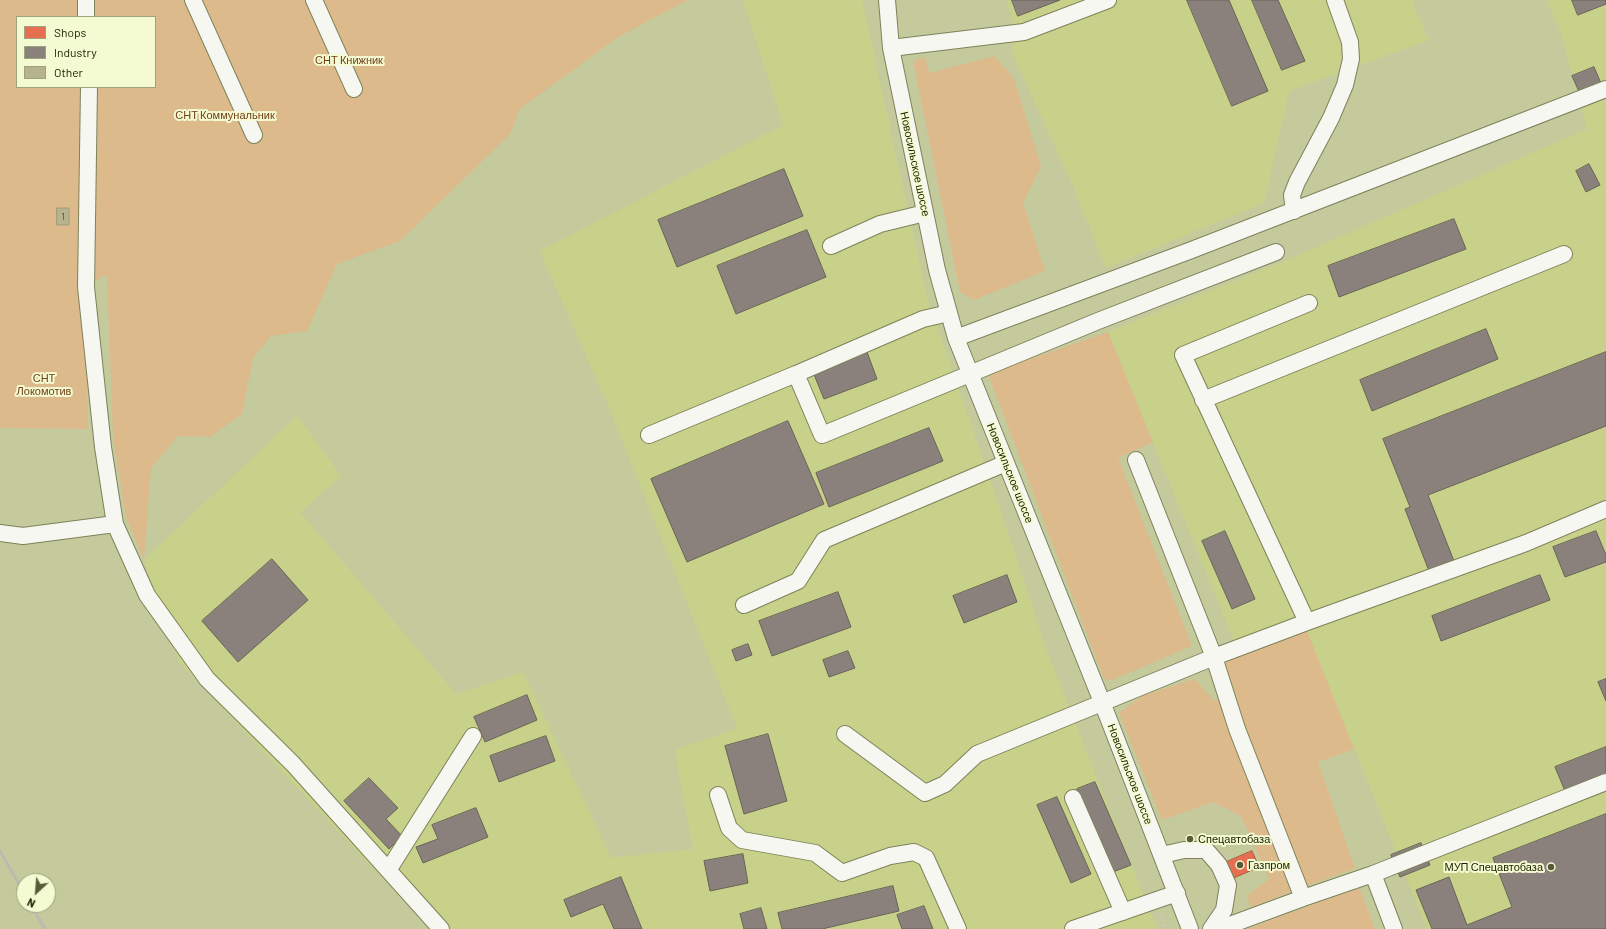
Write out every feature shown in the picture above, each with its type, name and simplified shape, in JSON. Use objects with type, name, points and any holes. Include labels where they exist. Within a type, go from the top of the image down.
[{"type":"street","points":[[86,0],[86,16]]},
{"type":"street","points":[[193,0],[254,135]]},
{"type":"street","points":[[314,0],[354,89]]},
{"type":"street","name":"Новосильское шоссе","points":[[887,0],[891,48],[936,270],[956,338],[1102,702],[1190,929]]},
{"type":"street","points":[[891,48],[1024,32],[1108,0]]},
{"type":"street","points":[[1294,211],[1292,195],[1297,182],[1331,118],[1345,85],[1351,59],[1350,42],[1335,0]]},
{"type":"street","points":[[89,88],[86,287],[103,447],[115,524],[147,595],[207,679],[293,764],[389,869],[441,929]]},
{"type":"street","points":[[956,338],[1294,211],[1606,89]]},
{"type":"street","points":[[831,246],[880,224],[925,213]]},
{"type":"street","points":[[796,374],[822,435],[1098,321],[1276,252]]},
{"type":"street","points":[[1203,400],[1564,254]]},
{"type":"street","points":[[1307,622],[1183,355],[1309,303]]},
{"type":"street","points":[[649,435],[923,319],[949,313]]},
{"type":"street","points":[[1136,460],[1214,657],[1237,729],[1304,898]]},
{"type":"street","points":[[744,604],[798,581],[824,540],[1006,463]]},
{"type":"street","points":[[845,734],[925,793],[945,784],[977,754],[1214,657],[1526,543],[1606,509]]},
{"type":"street","points":[[0,533],[23,536],[115,524]]},
{"type":"street","points":[[389,869],[474,736]]},
{"type":"street","points":[[1219,929],[1373,874],[1606,782]]},
{"type":"street","points":[[718,796],[729,828],[742,840],[815,853],[842,874],[890,856],[914,852],[926,858],[958,929]]},
{"type":"street","points":[[1073,798],[1123,912]]},
{"type":"street","points":[[1162,855],[1184,850],[1206,850],[1220,865],[1228,885],[1224,910],[1211,929]]},
{"type":"street","points":[[1373,874],[1394,929]]},
{"type":"street","points":[[1073,929],[1177,893]]},
{"type":"shaded area","points":[[743,0],[862,0],[927,297],[1016,556],[1045,647],[1157,929],[430,929],[180,663],[144,560],[297,416],[341,476],[300,512],[456,694],[523,672],[611,858],[693,849],[675,750],[737,728],[610,410],[540,251],[783,125]]},
{"type":"shaded area","points":[[1006,0],[1414,0],[1414,8],[1429,40],[1289,91],[1264,203],[1106,268],[1071,181],[1012,53],[1013,21]]},
{"type":"shaded area","points":[[1547,0],[1606,0],[1606,929],[1427,929],[1307,631],[1240,656],[1108,332],[1287,260],[1587,129],[1561,33]]},
{"type":"green space","points":[[0,0],[688,0],[618,37],[520,109],[510,134],[400,241],[337,264],[307,331],[271,336],[253,358],[242,414],[210,437],[178,436],[151,468],[144,560],[126,517],[113,436],[107,274],[85,287],[88,429],[0,428]]},
{"type":"green space","points":[[995,56],[1014,79],[1041,166],[1023,203],[1045,271],[974,300],[960,292],[913,61],[925,57],[929,73]]},
{"type":"green space","points":[[1108,332],[1153,442],[1118,458],[1192,646],[1112,680],[1104,679],[988,374]]},
{"type":"green space","points":[[1307,631],[1354,749],[1318,762],[1355,868],[1251,907],[1247,896],[1269,879],[1241,816],[1213,802],[1162,820],[1119,713],[1142,696],[1194,679],[1215,701],[1233,695],[1224,662]]},
{"type":"green space","points":[[1359,887],[1375,929],[1247,929]]},
{"type":"building: Shops","name":"Газпром","points":[[1252,851],[1259,867],[1229,880],[1222,864]]},
{"type":"building: Industry","points":[[1012,0],[1060,0],[1018,16]]},
{"type":"building: Industry","points":[[1187,0],[1229,0],[1268,91],[1232,106]]},
{"type":"building: Industry","points":[[1252,0],[1278,0],[1305,61],[1282,70]]},
{"type":"building: Industry","points":[[1572,0],[1606,0],[1606,4],[1578,15]]},
{"type":"building: Industry","points":[[1594,67],[1606,95],[1585,105],[1572,76]]},
{"type":"building: Industry","points":[[1589,164],[1600,185],[1586,192],[1576,171]]},
{"type":"building: Industry","points":[[784,169],[803,216],[677,267],[658,220]]},
{"type":"building: Industry","points":[[1454,219],[1466,249],[1339,297],[1328,266]]},
{"type":"building: Industry","points":[[807,230],[826,277],[736,314],[717,266]]},
{"type":"building: Industry","points":[[1486,329],[1498,359],[1372,411],[1360,380]]},
{"type":"building: Industry","points":[[867,352],[877,379],[824,399],[813,372]]},
{"type":"building: Industry","points":[[1606,352],[1606,426],[1428,495],[1454,561],[1429,571],[1405,509],[1410,507],[1383,439]]},
{"type":"building: Industry","points":[[788,421],[824,504],[687,562],[651,479]]},
{"type":"building: Industry","points":[[929,428],[943,461],[829,507],[816,473]]},
{"type":"building: Industry","points":[[1225,531],[1255,599],[1232,609],[1202,541]]},
{"type":"building: Industry","points":[[1596,531],[1606,555],[1606,562],[1565,577],[1553,547]]},
{"type":"building: Industry","points":[[272,559],[308,600],[238,662],[202,621]]},
{"type":"building: Industry","points":[[1007,575],[1017,602],[964,623],[953,596]]},
{"type":"building: Industry","points":[[1540,575],[1550,600],[1441,641],[1432,616]]},
{"type":"building: Industry","points":[[838,592],[851,627],[772,656],[759,621]]},
{"type":"building: Industry","points":[[748,644],[752,655],[736,661],[732,650]]},
{"type":"building: Industry","points":[[848,651],[855,668],[829,677],[823,660]]},
{"type":"building: Industry","points":[[1606,679],[1606,701],[1598,682]]},
{"type":"building: Industry","points":[[527,695],[537,720],[485,742],[474,717]]},
{"type":"building: Industry","points":[[768,734],[787,801],[744,814],[725,746]]},
{"type":"building: Industry","points":[[546,736],[555,761],[499,782],[490,756]]},
{"type":"building: Industry","points":[[1606,747],[1606,774],[1565,791],[1555,767]]},
{"type":"building: Industry","points":[[369,778],[398,808],[386,819],[402,836],[389,849],[344,801]]},
{"type":"building: Industry","points":[[1095,782],[1131,865],[1113,872],[1077,789]]},
{"type":"building: Industry","points":[[1057,797],[1091,874],[1071,883],[1037,805]]},
{"type":"building: Industry","points":[[476,808],[488,837],[423,863],[416,847],[438,839],[432,825]]},
{"type":"building: Industry","name":"МУП Спецавтобаза","points":[[1606,814],[1606,929],[1432,929],[1416,890],[1449,877],[1467,925],[1512,907],[1493,858]]},
{"type":"building: Industry","points":[[1421,843],[1430,865],[1400,877],[1391,855]]},
{"type":"building: Industry","points":[[743,854],[748,883],[710,891],[704,861]]},
{"type":"building: Industry","points":[[621,877],[642,929],[614,929],[603,904],[571,917],[564,900]]},
{"type":"building: Industry","points":[[893,886],[899,911],[822,929],[782,929],[778,913]]},
{"type":"building: Industry","points":[[924,906],[933,929],[902,929],[897,915]]},
{"type":"building: Industry","points":[[761,908],[767,929],[744,929],[740,914]]},
{"type":"building: Other","points":[[57,208],[69,208],[69,225],[57,225]]},
{"type":"railway","points":[[0,851],[16,879]]},
{"type":"railway","points":[[36,913],[45,929]]},
{"type":"place","name":"Спецавтобаза","points":[[1190,839]]},
{"type":"place","name":"Газпром","points":[[1240,865]]},
{"type":"place","name":"МУП Спецавтобаза","points":[[1551,867]]},
{"type":"park label","name":"СНТ Книжник","points":[[349,60]]},
{"type":"park label","name":"СНТ Коммунальник","points":[[225,115]]},
{"type":"park label","name":"СНТ Локомотив","points":[[44,384]]}]
